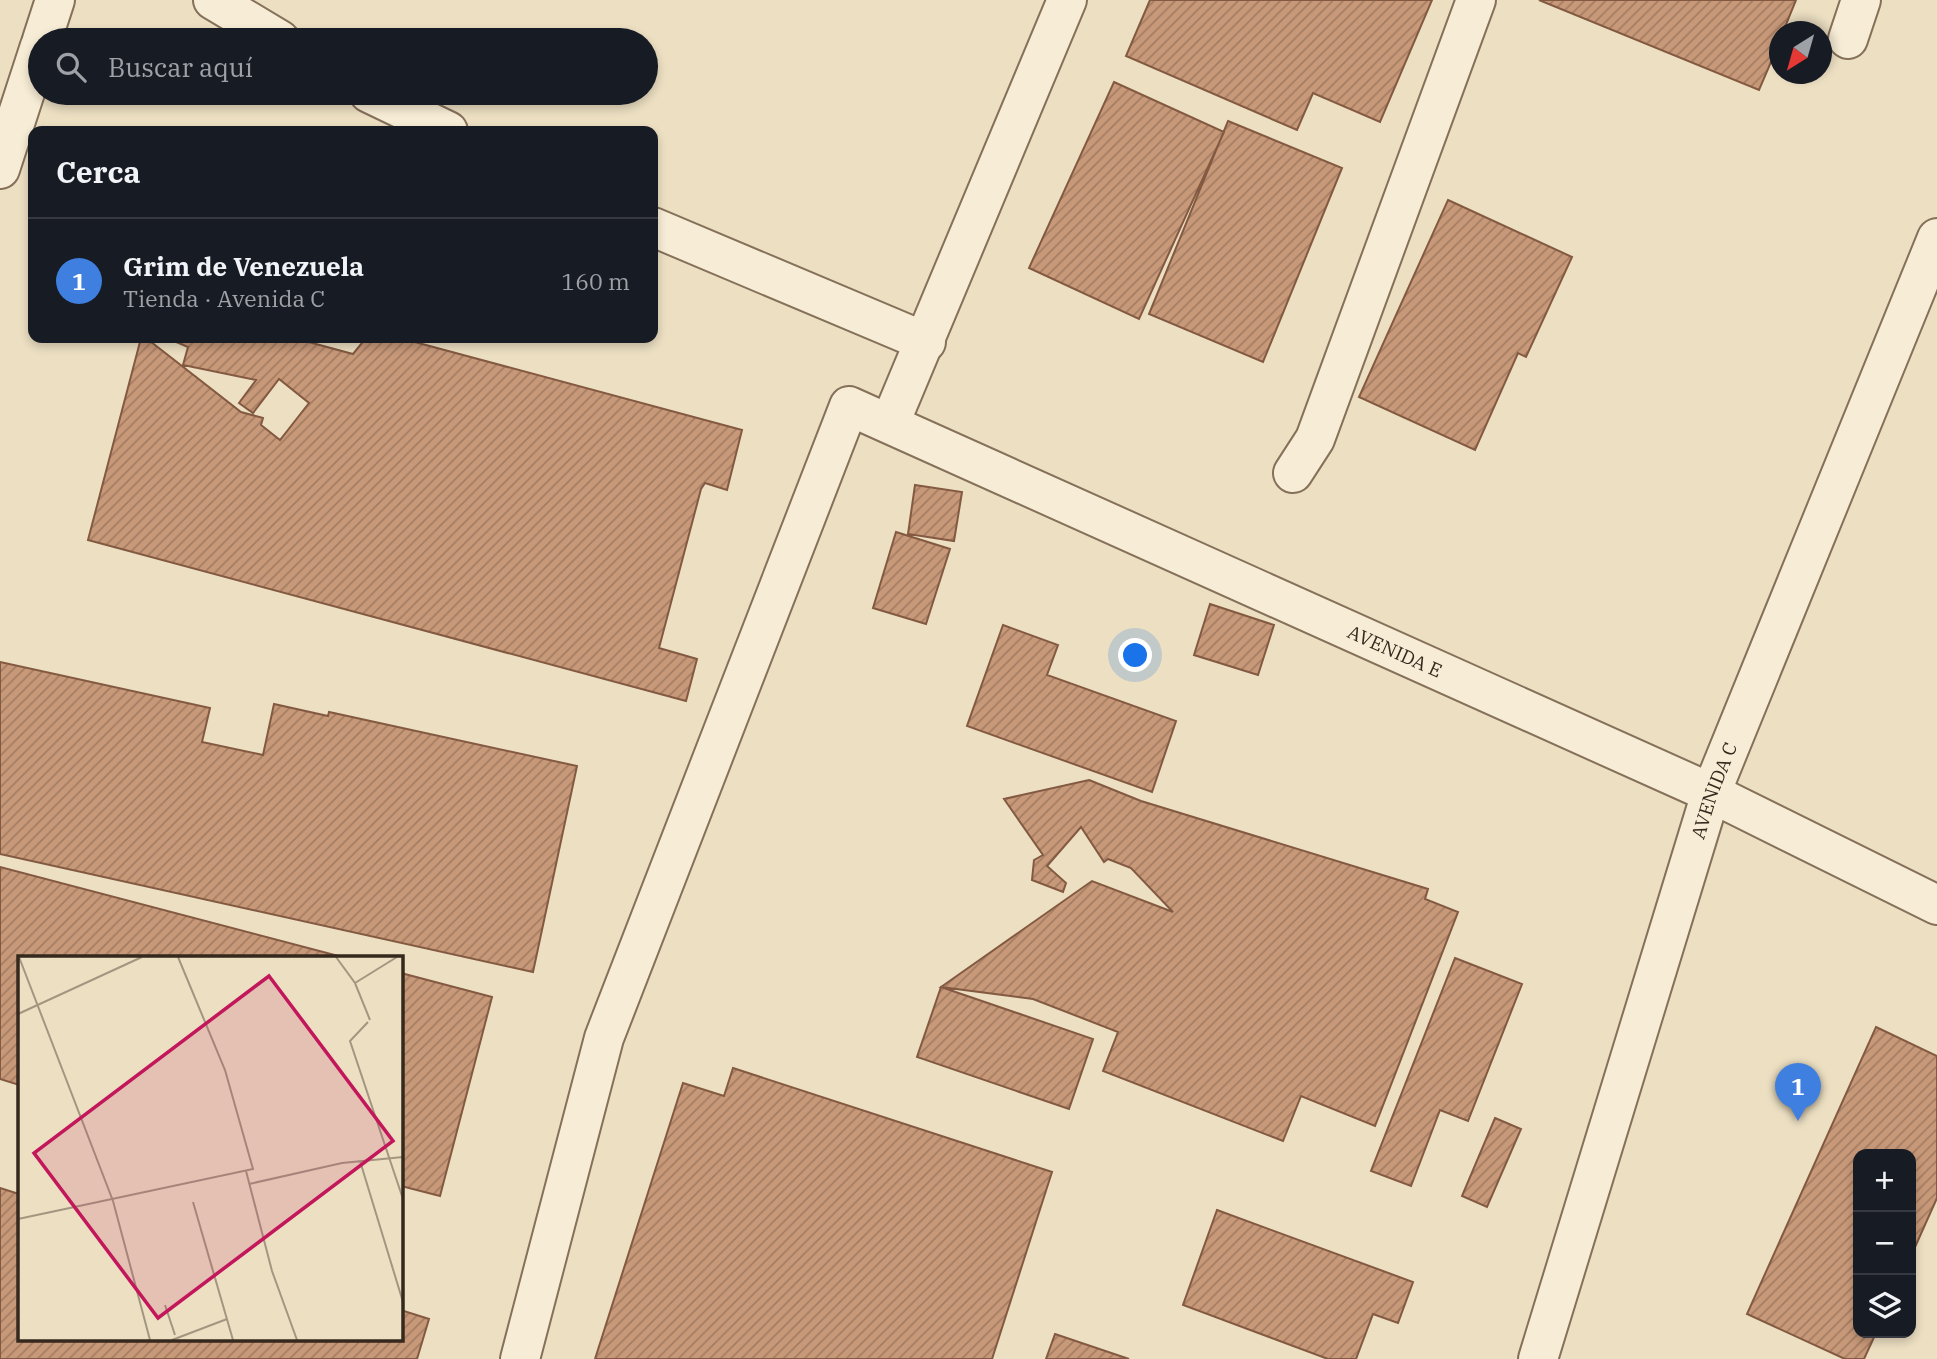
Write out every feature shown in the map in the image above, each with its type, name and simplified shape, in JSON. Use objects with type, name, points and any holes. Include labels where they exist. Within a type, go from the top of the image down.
[{"type":"street","points":[[46,28],[55,0]]},
{"type":"street","points":[[213,0],[265,22]]},
{"type":"street","points":[[890,422],[926,342],[1066,0]]},
{"type":"street","points":[[1293,473],[1315,439],[1476,0]]},
{"type":"street","points":[[1848,39],[1861,0]]},
{"type":"street","points":[[0,169],[28,83]]},
{"type":"street","points":[[394,105],[438,126]]},
{"type":"street","points":[[658,229],[926,342]]},
{"type":"street","name":"AVENIDA C","points":[[1538,1359],[1711,793],[1937,238]]},
{"type":"street","name":"AVENIDA E","points":[[520,1359],[604,1038],[849,406],[890,422],[1711,793],[1937,905]]},
{"type":"building","points":[[1150,0],[1432,0],[1380,122],[1313,93],[1297,130],[1126,56]]},
{"type":"building","points":[[1539,0],[1796,0],[1787,21],[1769,21],[1769,67],[1759,90]]},
{"type":"building","points":[[1114,82],[1224,132],[1139,319],[1029,268]]},
{"type":"building","points":[[1228,121],[1342,168],[1263,362],[1149,314]]},
{"type":"building","points":[[1448,200],[1572,257],[1526,357],[1518,353],[1475,450],[1359,397]]},
{"type":"building","points":[[140,343],[152,343],[241,412],[263,418],[261,425],[280,440],[309,403],[279,379],[253,413],[239,403],[256,380],[183,365],[188,347],[179,343],[312,343],[353,354],[362,343],[419,343],[742,430],[727,490],[705,483],[701,489],[659,648],[697,659],[686,701],[88,540]]},
{"type":"building","points":[[915,485],[962,492],[954,541],[908,534]]},
{"type":"building","points":[[896,532],[950,549],[926,624],[873,608]]},
{"type":"building","points":[[1210,604],[1274,625],[1258,675],[1194,655]]},
{"type":"building","points":[[1003,625],[1058,645],[1047,675],[1176,721],[1152,792],[967,726]]},
{"type":"building","points":[[0,662],[210,708],[202,742],[263,755],[274,704],[328,716],[329,712],[577,766],[533,972],[0,854]]},
{"type":"building","points":[[1089,780],[1141,801],[1428,889],[1425,899],[1458,912],[1375,1126],[1301,1096],[1283,1141],[1103,1071],[1118,1032],[1033,999],[941,987],[1092,881],[1173,912],[1131,868],[1108,859],[1104,862],[1081,827],[1047,866],[1066,883],[1063,892],[1032,880],[1034,860],[1043,855],[1004,799]]},
{"type":"building","points":[[0,867],[338,956],[18,956],[18,1085],[0,1079]]},
{"type":"building","points":[[1455,958],[1522,984],[1468,1121],[1440,1110],[1411,1186],[1371,1171]]},
{"type":"building","points":[[402,973],[492,997],[440,1196],[402,1186]]},
{"type":"building","points":[[941,987],[1093,1039],[1069,1109],[917,1057]]},
{"type":"building","points":[[1876,1027],[1937,1056],[1937,1198],[1916,1245],[1916,1149],[1853,1149],[1853,1338],[1874,1338],[1864,1359],[1845,1359],[1747,1314]]},
{"type":"building","points":[[733,1068],[1052,1172],[992,1359],[595,1359],[683,1083],[724,1096]]},
{"type":"building","points":[[1495,1118],[1521,1129],[1487,1207],[1462,1196]]},
{"type":"building","points":[[0,1188],[18,1194],[18,1342],[402,1342],[402,1310],[429,1319],[417,1359],[0,1359]]},
{"type":"building","points":[[1217,1210],[1413,1282],[1398,1323],[1373,1314],[1356,1359],[1328,1359],[1183,1305]]},
{"type":"building","points":[[1055,1334],[1129,1359],[1046,1359]]},
{"type":"place","name":"Grim de Venezuela","points":[[1798,1121]]}]
